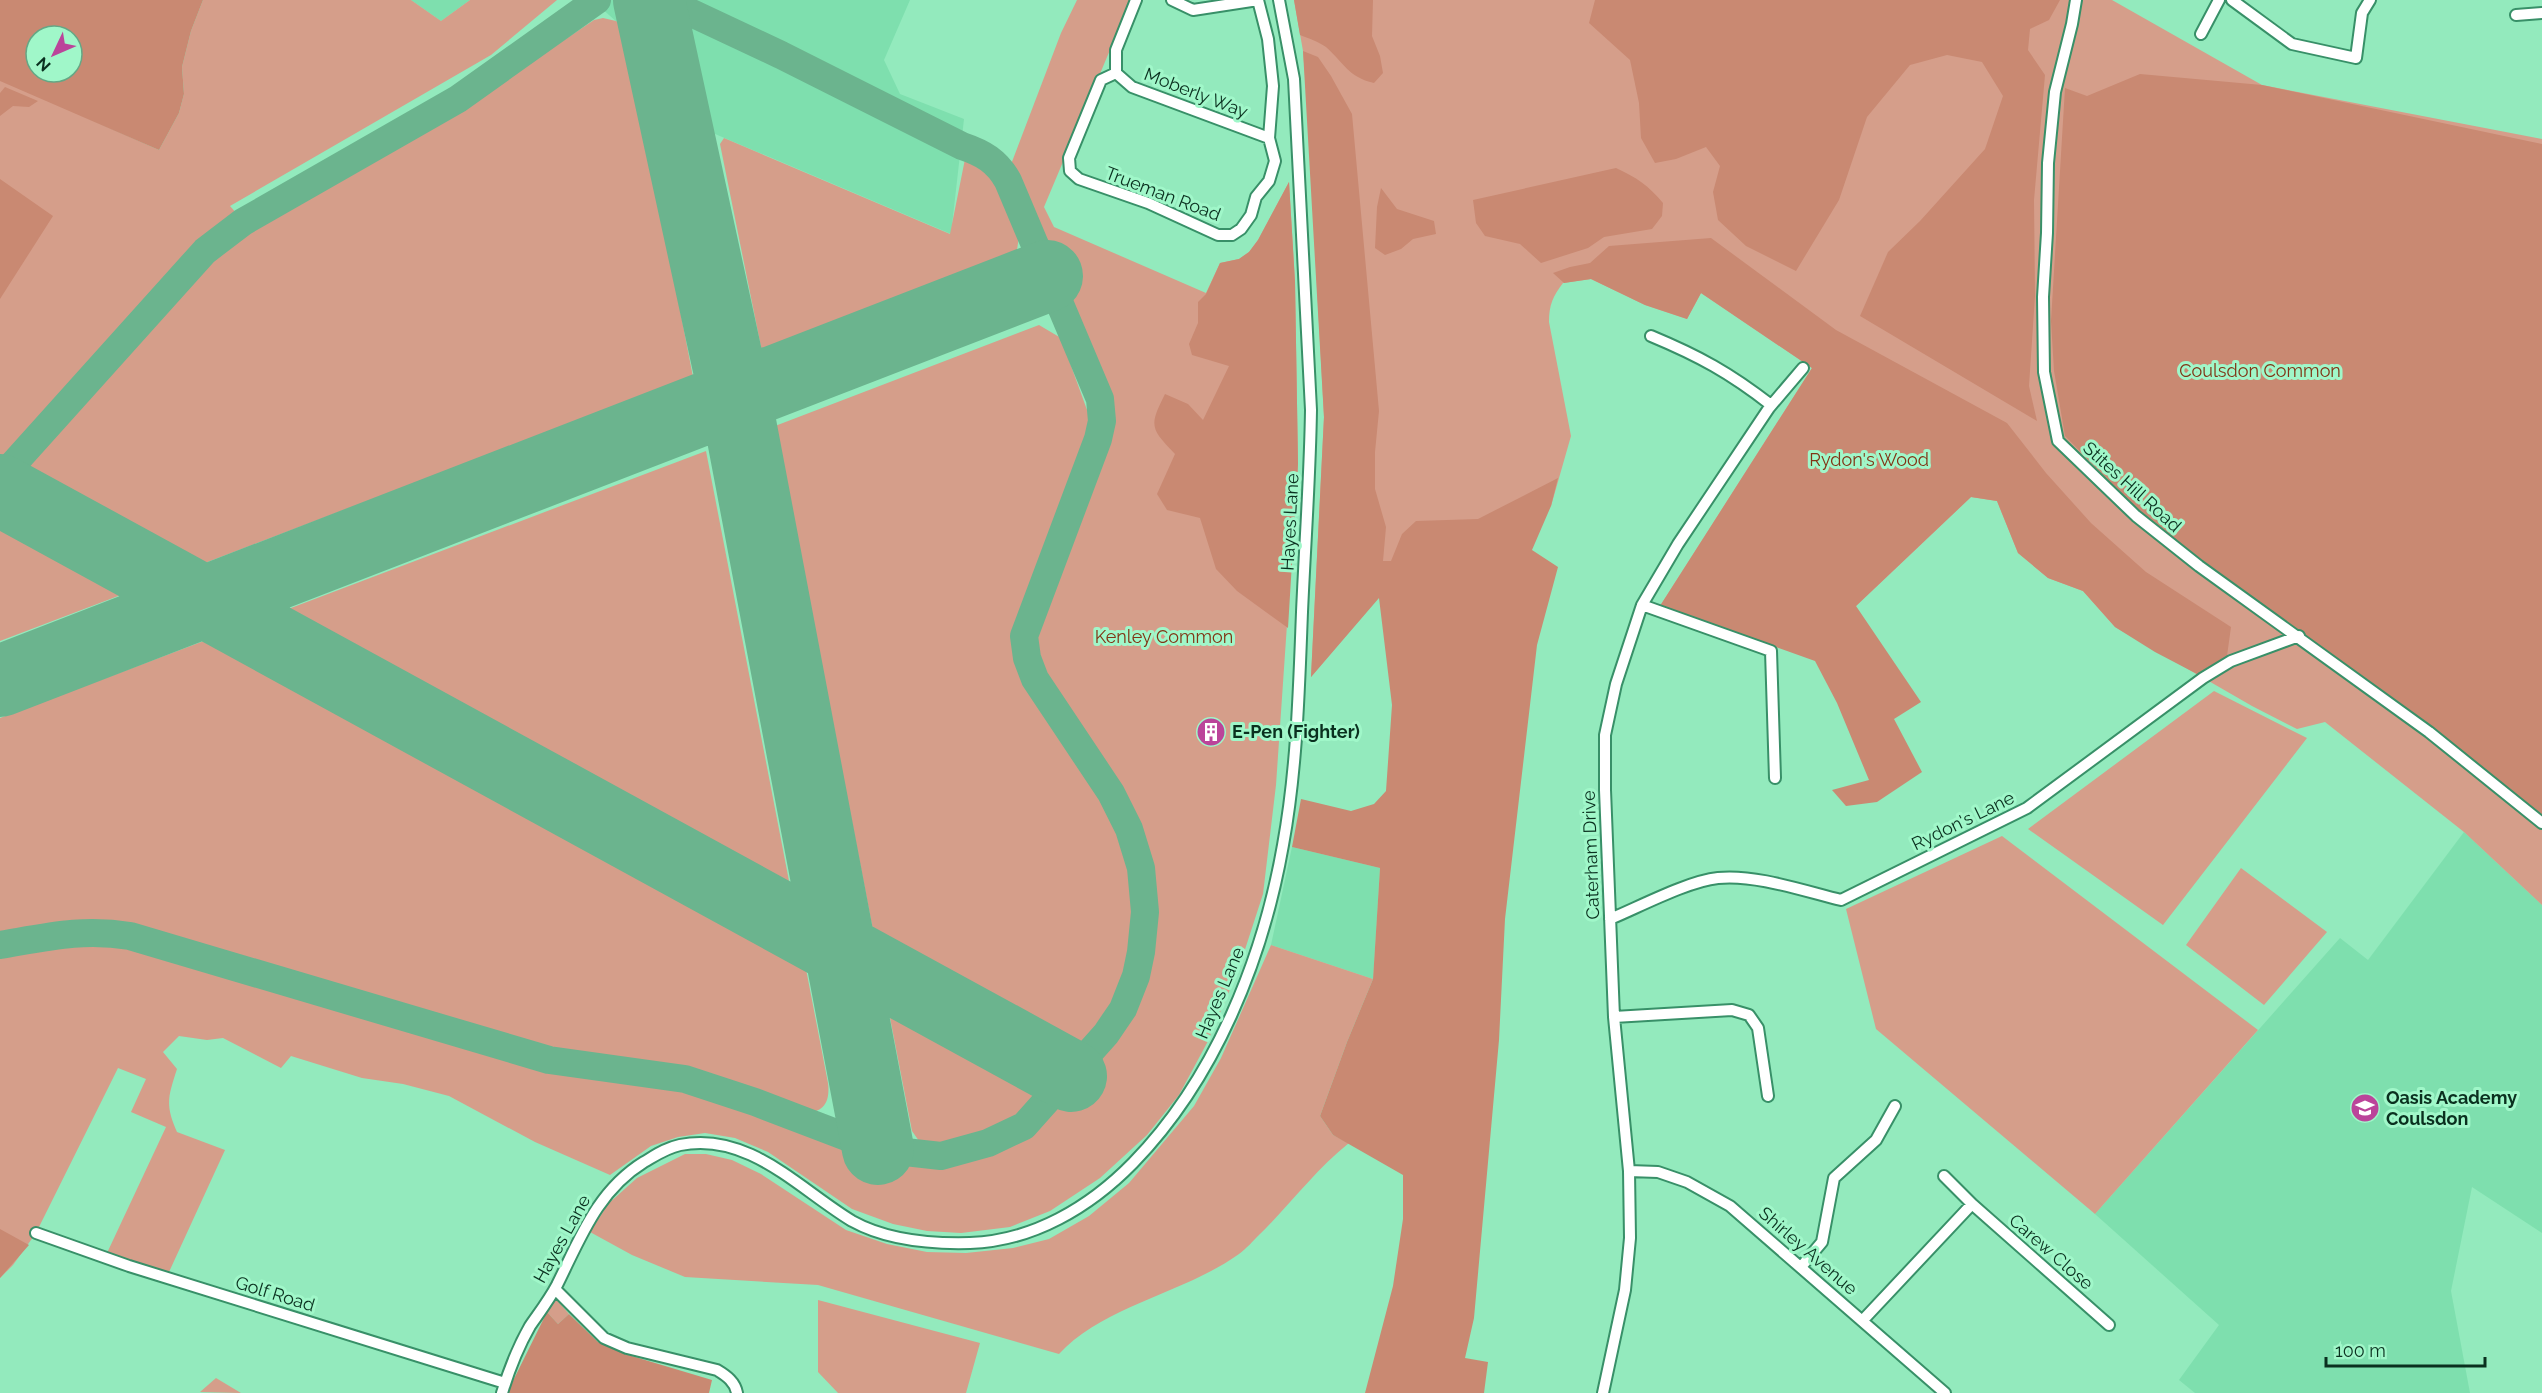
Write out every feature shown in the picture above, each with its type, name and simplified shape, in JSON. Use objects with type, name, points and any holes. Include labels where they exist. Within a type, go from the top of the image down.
[{"type":"street","points":[[1116,73],[1116,50],[1136,0]]},
{"type":"street","points":[[1172,0],[1193,10],[1258,0],[1268,39],[1273,86],[1269,138]]},
{"type":"street","name":"Hayes Lane","points":[[503,1388],[527,1331],[555,1289],[581,1233],[602,1199],[630,1171],[664,1150],[682,1144],[706,1142],[742,1150],[780,1172],[855,1223],[893,1235],[934,1242],[971,1243],[1011,1239],[1085,1204],[1120,1176],[1150,1145],[1185,1098],[1212,1054],[1244,983],[1265,923],[1283,845],[1297,704],[1310,475],[1311,410],[1294,79],[1279,0]]},
{"type":"street","name":"Stites Hill Road","points":[[2076,0],[2055,92],[2048,163],[2043,297],[2044,372],[2058,441],[2136,516],[2208,572],[2429,732],[2542,823]]},
{"type":"street","points":[[2200,34],[2219,0]]},
{"type":"street","points":[[2232,0],[2292,44],[2356,57],[2362,13],[2370,0]]},
{"type":"street","points":[[2516,15],[2542,13]]},
{"type":"street","name":"Moberly Way","points":[[1116,73],[1132,87],[1269,138]]},
{"type":"street","name":"Trueman Road","points":[[1116,73],[1101,80],[1070,158],[1070,171],[1079,179],[1148,203],[1218,235],[1232,235],[1246,222],[1256,197],[1269,180],[1275,161],[1269,138]]},
{"type":"street","points":[[1651,336],[1696,354],[1738,380],[1771,405]]},
{"type":"street","name":"Caterham Drive","points":[[1603,1393],[1625,1290],[1630,1238],[1629,1171],[1614,1017],[1605,735],[1616,684],[1642,605],[1678,544],[1771,405],[1803,368]]},
{"type":"street","points":[[1642,605],[1771,651],[1774,778]]},
{"type":"street","name":"Rydon's Lane","points":[[1610,919],[1682,889],[1718,878],[1764,881],[1840,900],[2027,808],[2203,678],[2231,661],[2299,636]]},
{"type":"street","points":[[1614,1017],[1732,1010],[1749,1015],[1758,1028],[1768,1096]]},
{"type":"street","points":[[1801,1267],[1822,1242],[1834,1178],[1876,1140],[1895,1106]]},
{"type":"street","name":"Shirley Avenue","points":[[1629,1171],[1658,1172],[1678,1179],[1730,1206],[1945,1393]]},
{"type":"street","name":"Carew Close","points":[[1944,1176],[1972,1204],[2109,1325]]},
{"type":"street","points":[[1863,1320],[1972,1204]]},
{"type":"street","name":"Golf Road","points":[[36,1233],[503,1388]]},
{"type":"street","points":[[555,1289],[604,1338],[627,1348],[717,1370],[728,1377],[736,1387],[737,1393]]},
{"type":"shaded area","points":[[411,0],[470,0],[441,21]]},
{"type":"shaded area","points":[[592,0],[910,0],[884,60],[900,94],[964,119],[951,234],[642,103],[626,30]]},
{"type":"shaded area","name":"Oasis Academy Coulsdon","points":[[2464,832],[2542,905],[2542,1233],[2472,1187],[2451,1291],[2470,1393],[2195,1393],[2179,1380],[2219,1325],[2095,1214],[2340,938],[2368,960]]},
{"type":"shaded area","points":[[1292,847],[1380,868],[1373,979],[1271,945]]},
{"type":"green space","points":[[0,0],[24,72],[24,84],[28,84],[31,93],[159,150],[179,113],[184,94],[182,67],[191,31],[203,0],[411,0],[441,21],[470,0],[557,0],[491,55],[230,206],[238,215],[198,246],[0,466]]},
{"type":"green space","points":[[0,0],[203,0],[191,31],[182,67],[184,94],[179,113],[159,150],[0,81]]},
{"type":"green space","name":"Kenley Common","points":[[1077,0],[1131,0],[1044,207],[1054,227],[1206,293],[1220,263],[1239,259],[1249,252],[1258,240],[1289,182],[1295,282],[1298,464],[1276,785],[1263,894],[1238,971],[1207,1043],[1179,1095],[1147,1135],[1100,1178],[1050,1211],[1010,1227],[961,1233],[927,1231],[893,1224],[852,1209],[768,1152],[735,1138],[705,1133],[678,1137],[651,1146],[610,1175],[535,1142],[449,1096],[403,1084],[362,1078],[291,1056],[281,1068],[223,1038],[207,1040],[179,1036],[163,1052],[177,1069],[169,1101],[173,1123],[177,1132],[225,1150],[169,1272],[107,1253],[166,1127],[131,1112],[146,1079],[118,1068],[36,1233],[13,1265],[0,1278],[0,952],[79,943],[127,946],[546,1066],[682,1086],[858,1153],[900,1161],[940,1163],[988,1151],[1029,1131],[1112,1037],[1128,1012],[1142,979],[1148,951],[1151,913],[1148,868],[1136,825],[1118,788],[1042,677],[1035,656],[1032,633],[1109,422],[1106,397],[1010,167],[1061,33]]},
{"type":"green space","name":"Coulsdon Common","points":[[1294,0],[2112,0],[2262,85],[2542,139],[2542,905],[2464,832],[2325,722],[2297,729],[2252,706],[2115,627],[2083,591],[2048,578],[2018,553],[1997,501],[1971,497],[1856,606],[1660,606],[1812,368],[1701,293],[1687,319],[1645,305],[1591,279],[1563,283],[1552,301],[1549,322],[1571,436],[1551,506],[1379,597],[1311,677],[1324,417],[1307,99],[1303,51]]},
{"type":"green space","points":[[1294,0],[1373,0],[1372,36],[1380,56],[1383,73],[1374,83],[1352,73],[1323,45],[1300,35]]},
{"type":"green space","points":[[1595,0],[2060,0],[2049,20],[2030,29],[2028,50],[2045,75],[2034,200],[2035,296],[2029,386],[2037,421],[1860,316],[1888,252],[1920,221],[1985,149],[2003,96],[1982,62],[1947,55],[1910,65],[1867,117],[1839,200],[1796,271],[1746,246],[1718,220],[1713,192],[1720,166],[1706,147],[1676,159],[1655,163],[1641,138],[1639,103],[1630,60],[1589,23]]},
{"type":"green space","points":[[603,18],[616,21],[626,30],[693,377],[0,641],[0,490],[208,259],[231,240],[503,81],[594,20]]},
{"type":"green space","points":[[1303,51],[1318,57],[1352,114],[1379,411],[1375,452],[1375,489],[1386,527],[1383,561],[1391,561],[1402,534],[1416,521],[1478,519],[1558,478],[1551,506],[1532,550],[1558,567],[1537,645],[1505,919],[1499,1040],[1474,1318],[1465,1358],[1488,1362],[1484,1393],[1365,1393],[1393,1286],[1403,1219],[1403,1175],[1333,1135],[1320,1116],[1373,979],[1380,868],[1292,847],[1301,799],[1351,811],[1374,804],[1386,791],[1392,705],[1379,598],[1311,677],[1324,417]]},
{"type":"green space","points":[[2140,74],[2262,85],[2542,144],[2542,819],[2365,680],[2265,608],[2140,512],[2065,436],[2054,371],[2051,321],[2065,88],[2087,96]]},
{"type":"green space","points":[[5,87],[38,101],[29,107],[13,106],[0,116],[0,93]]},
{"type":"green space","points":[[724,138],[950,234],[965,159],[993,170],[1020,229],[1017,250],[1007,259],[762,352],[720,144]]},
{"type":"green space","points":[[1616,168],[1642,182],[1663,203],[1662,216],[1652,229],[1604,237],[1588,248],[1541,263],[1520,244],[1485,236],[1476,223],[1473,200]]},
{"type":"green space","points":[[0,179],[53,216],[0,299]]},
{"type":"green space","points":[[1289,182],[1295,282],[1298,464],[1288,628],[1237,591],[1216,569],[1200,518],[1167,510],[1157,494],[1175,454],[1157,432],[1155,420],[1165,394],[1188,404],[1203,420],[1229,366],[1192,355],[1189,344],[1198,323],[1198,302],[1206,294],[1220,263],[1239,259],[1249,252],[1258,240]]},
{"type":"green space","points":[[1381,188],[1397,209],[1434,221],[1436,234],[1413,239],[1401,249],[1385,255],[1375,248],[1377,207]]},
{"type":"green space","name":"Rydon's Wood","points":[[1711,238],[1836,330],[2007,423],[2046,473],[2091,523],[2146,572],[2231,627],[2227,656],[2197,674],[2155,652],[2115,627],[2083,591],[2048,578],[2018,553],[1997,501],[1971,497],[1856,606],[1921,702],[1894,719],[1922,772],[1877,802],[1846,806],[1832,790],[1869,780],[1837,703],[1815,661],[1660,606],[1812,368],[1701,293],[1687,319],[1645,305],[1591,279],[1564,283],[1553,273],[1590,263],[1609,246]]},
{"type":"green space","points":[[1039,325],[1061,338],[1091,421],[1013,631],[1026,685],[1117,822],[1132,864],[1136,903],[1134,949],[1122,990],[1087,1043],[1020,1117],[970,1140],[932,1147],[919,1141],[912,1131],[775,426]]},
{"type":"green space","points":[[706,451],[828,1083],[827,1099],[821,1108],[810,1112],[794,1111],[687,1068],[545,1048],[225,954],[119,927],[78,923],[0,932],[0,718]]},
{"type":"green space","points":[[2214,691],[2307,738],[2163,925],[2028,829]]},
{"type":"green space","points":[[2002,836],[2258,1030],[2095,1214],[1876,1029],[1846,909]]},
{"type":"green space","points":[[2241,868],[2327,932],[2264,1005],[2186,945]]},
{"type":"green space","points":[[1271,945],[1373,979],[1320,1116],[1333,1135],[1349,1143],[1239,1254],[1218,1268],[1098,1324],[1059,1354],[818,1285],[685,1277],[632,1255],[590,1232],[608,1204],[637,1178],[685,1154],[706,1154],[732,1160],[761,1174],[846,1230],[887,1244],[927,1252],[966,1253],[1013,1248],[1049,1239],[1089,1216],[1129,1183],[1194,1106],[1221,1058]]},
{"type":"green space","points":[[0,1229],[29,1245],[0,1278]]},
{"type":"green space","points":[[556,1299],[569,1314],[558,1324],[547,1312]]},
{"type":"green space","points":[[818,1300],[980,1343],[966,1393],[838,1393],[818,1372]]},
{"type":"green space","points":[[547,1312],[558,1324],[569,1314],[598,1342],[625,1354],[712,1380],[709,1393],[507,1393]]},
{"type":"green space","points":[[216,1378],[241,1393],[200,1392]]},
{"type":"taxiway","points":[[0,479],[205,251],[243,222],[458,99],[597,0]]},
{"type":"taxiway","points":[[0,945],[81,933],[130,936],[549,1060],[685,1079],[755,1102],[878,1149],[941,1156],[988,1143],[1024,1126],[1106,1034],[1123,1009],[1136,976],[1145,912],[1141,868],[1129,829],[1111,793],[1035,679],[1027,658],[1024,636],[1098,439],[1102,421],[1100,399],[1008,181],[999,168],[983,155],[664,0]]},
{"type":"runway","points":[[649,0],[735,396],[878,1149]]},
{"type":"runway","points":[[0,681],[1047,276]]},
{"type":"runway","points":[[0,490],[1071,1076]]},
{"type":"place","name":"E-Pen (Fighter)","points":[[1211,732]]},
{"type":"place","name":"Oasis Academy Coulsdon","points":[[2365,1108]]}]
